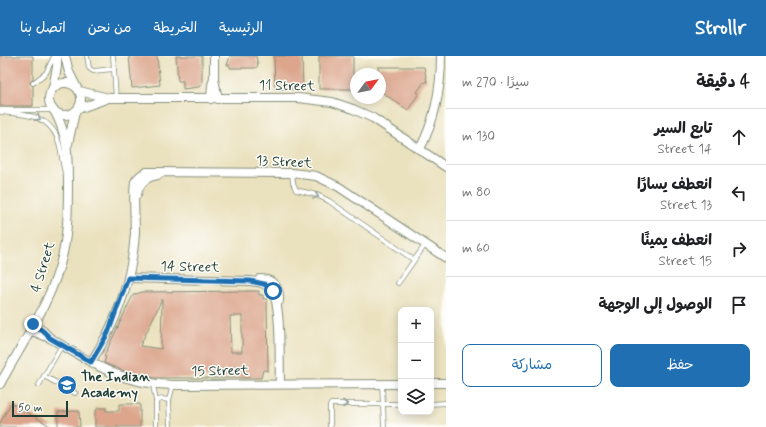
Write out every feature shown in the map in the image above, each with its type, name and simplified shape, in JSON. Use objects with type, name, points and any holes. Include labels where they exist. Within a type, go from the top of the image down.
[{"type":"street","points":[[56,56],[56,74],[49,99],[54,111],[68,115],[77,110],[82,100],[69,72],[65,56]]},
{"type":"street","points":[[214,56],[214,79],[212,85],[214,99]]},
{"type":"street","points":[[417,147],[428,128],[439,93],[441,56]]},
{"type":"street","points":[[53,88],[62,83],[72,84],[78,89]]},
{"type":"street","name":"11 Street","points":[[78,89],[113,98],[298,98],[332,102],[363,113],[446,167]]},
{"type":"street","name":"11 Street","points":[[77,110],[113,98]]},
{"type":"street","name":"4 Street","points":[[0,384],[52,290],[63,252],[67,226],[68,147],[77,110]]},
{"type":"street","name":"4 Street","points":[[54,111],[64,133],[68,147]]},
{"type":"street","name":"13 Street","points":[[91,362],[108,333],[128,278],[134,243],[136,201],[139,188],[146,179],[168,173],[292,173],[310,175],[328,181],[446,258]]},
{"type":"street","name":"14 Street","points":[[128,278],[250,281],[266,279],[275,284],[279,292],[278,313],[280,384]]},
{"type":"street","name":"15 Street","points":[[31,327],[122,378],[152,385],[398,384]]},
{"type":"street","points":[[434,384],[446,383]]},
{"type":"lane","points":[[33,83],[50,69],[56,56]]},
{"type":"lane","points":[[87,56],[89,68],[93,71],[114,69]]},
{"type":"lane","points":[[113,56],[113,98]]},
{"type":"lane","points":[[0,111],[54,111]]},
{"type":"lane","points":[[0,111],[31,115],[40,119],[50,127],[59,141],[68,180]]},
{"type":"lane","points":[[292,173],[293,183],[296,190],[317,195],[329,201],[414,260]]},
{"type":"lane","points":[[398,283],[425,245]]},
{"type":"lane","points":[[39,385],[62,345]]},
{"type":"lane","points":[[44,376],[75,393]]},
{"type":"lane","points":[[382,384],[384,427]]},
{"type":"lane","points":[[152,385],[156,401],[156,427]]},
{"type":"lane","points":[[170,427],[169,400],[173,385]]},
{"type":"lane","points":[[156,401],[162,399],[169,400]]},
{"type":"lane","points":[[330,427],[331,404],[398,404]]},
{"type":"lane","points":[[434,404],[446,404]]},
{"type":"building","points":[[0,56],[33,56],[33,79],[30,83],[33,86],[33,106],[0,106]]},
{"type":"building","points":[[129,56],[157,56],[160,85],[132,88]]},
{"type":"building","points":[[176,56],[202,56],[202,83],[199,87],[183,89],[183,81],[178,81]]},
{"type":"building","points":[[230,56],[256,56],[258,65],[256,68],[230,68],[230,65],[227,65]]},
{"type":"building","points":[[274,56],[302,56],[303,89],[275,89]]},
{"type":"building","points":[[319,56],[353,56],[353,68],[350,68],[350,89],[319,89]]},
{"type":"building","points":[[424,67],[427,82],[424,82],[417,92],[419,93],[408,110],[386,95],[386,68],[378,68]]},
{"type":"building","points":[[259,291],[259,295],[263,295],[263,299],[267,299],[268,371],[263,370],[261,378],[155,378],[124,371],[104,363],[106,357],[104,356],[133,295],[142,292]],"holes":[[[162,299],[161,349],[140,346]],[[230,316],[242,316],[242,352],[231,352]]]},
{"type":"building","points":[[11,403],[52,427],[0,427],[0,423]]},
{"type":"building","points":[[119,404],[140,404],[140,427],[95,427],[95,411],[97,411],[97,408],[106,408],[106,411],[119,411]]},
{"type":"building","points":[[79,411],[80,427],[58,427],[58,412]]},
{"type":"place","name":"The Indian Academy","points":[[67,385]]},
{"type":"route","points":[[33,324],[50,338],[91,362],[108,333],[128,278],[250,281],[260,282],[273,291]]}]
